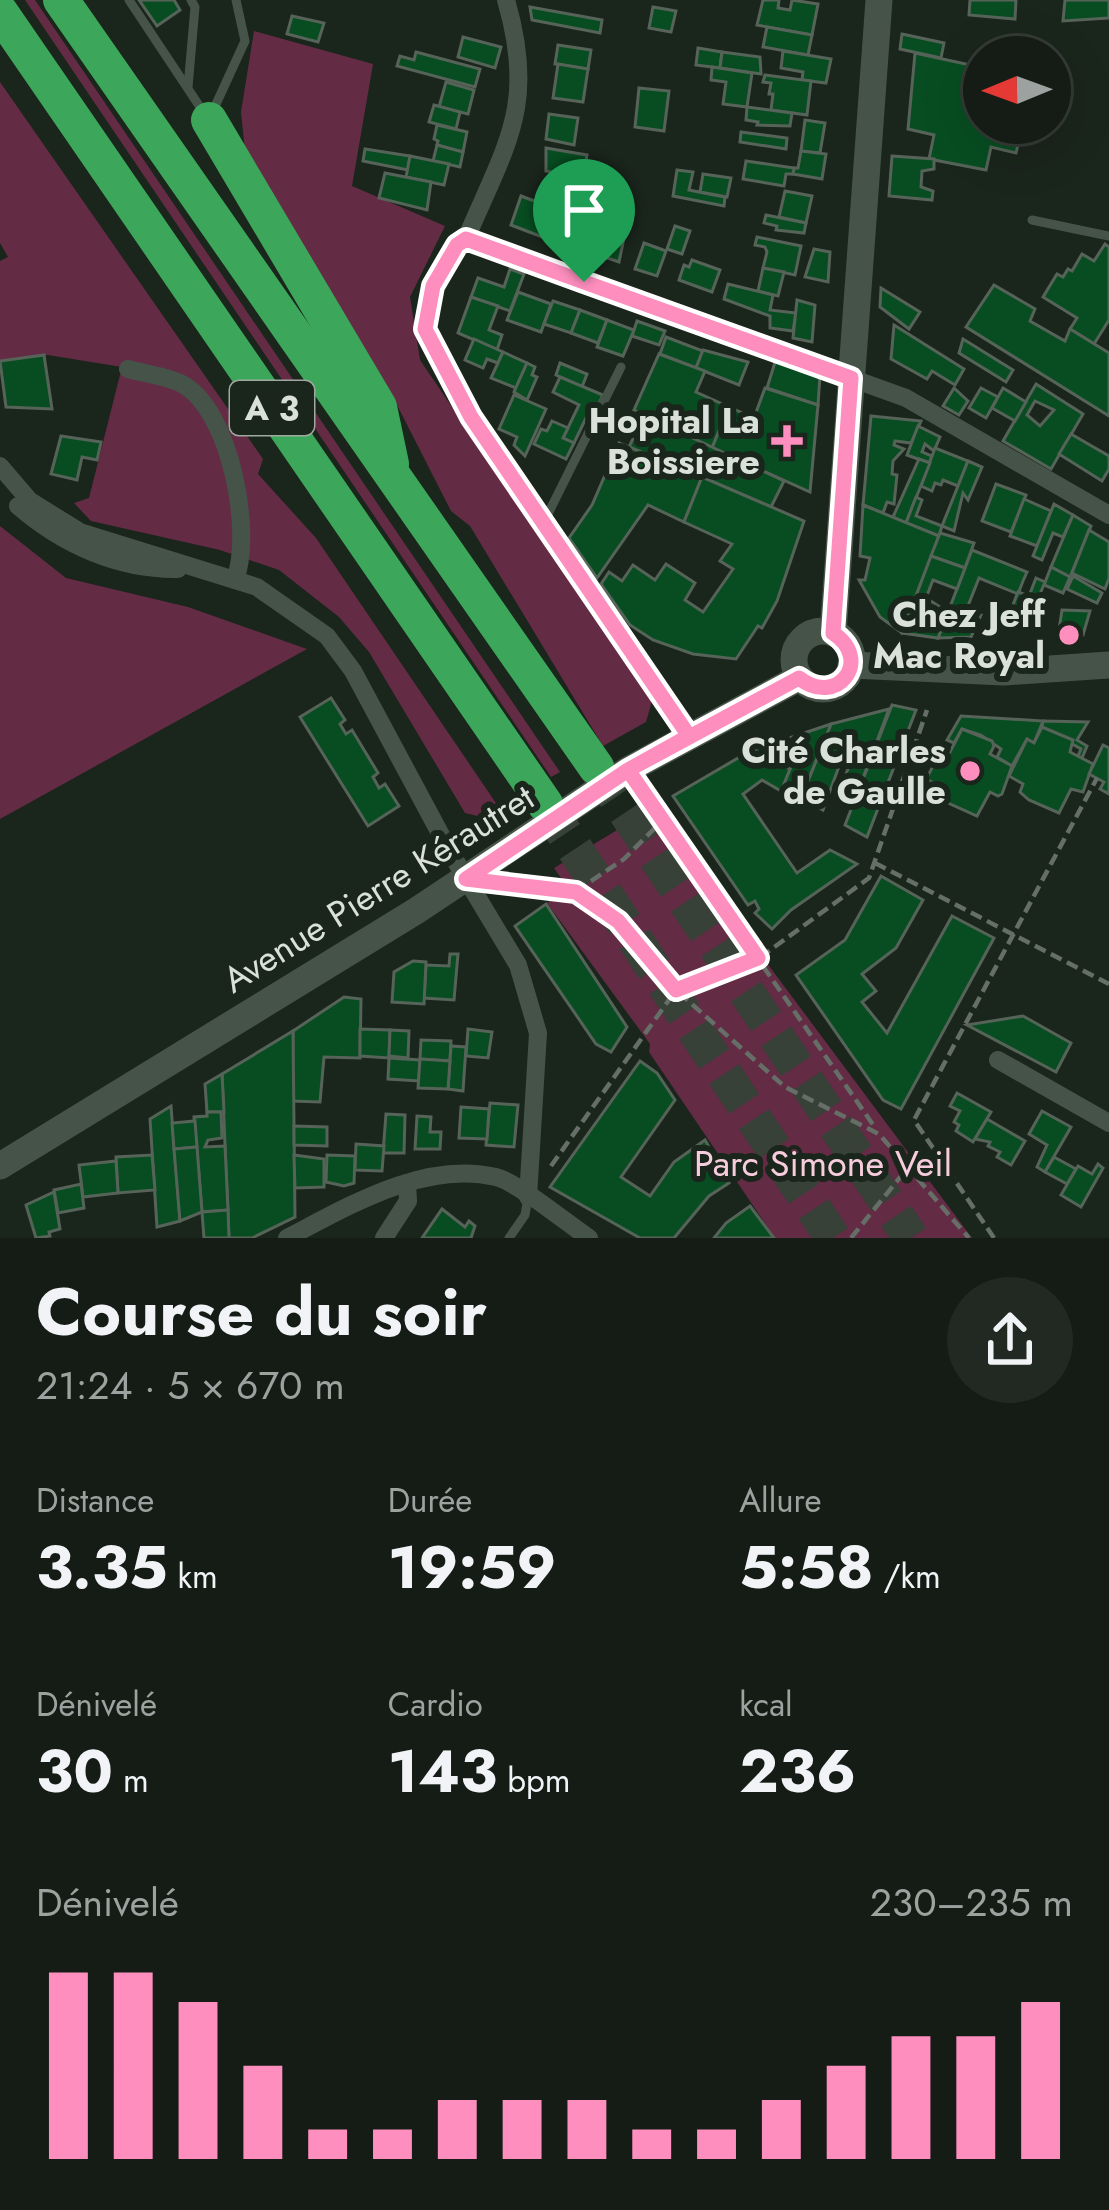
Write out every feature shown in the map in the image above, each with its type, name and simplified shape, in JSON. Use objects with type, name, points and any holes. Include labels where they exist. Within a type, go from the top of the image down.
[{"type":"highway","name":"A 3","points":[[61,0],[394,480],[612,768]]},
{"type":"highway","name":"A 3","points":[[0,12],[544,804]]},
{"type":"highway","points":[[208,120],[380,407],[394,480]]},
{"type":"main road","points":[[833,633],[879,0]]},
{"type":"main road","points":[[811,633],[833,633],[848,646],[851,665],[836,686],[810,686],[799,678],[794,653],[811,633]]},
{"type":"main road","points":[[851,665],[1044,672],[1109,665]]},
{"type":"main road","points":[[1044,672],[1081,684],[1109,684]]},
{"type":"main road","name":"Avenue Pierre Kérautret","points":[[0,1166],[466,879],[612,768],[663,749],[799,678]]},
{"type":"street","points":[[506,0],[519,42],[522,82],[514,127],[466,239],[457,245],[433,286],[425,329],[471,417],[689,736]]},
{"type":"street","points":[[466,239],[906,398],[1109,515]]},
{"type":"street","points":[[128,369],[181,383],[200,398],[217,431],[237,477],[244,558],[235,580]]},
{"type":"street","points":[[0,466],[30,501],[80,532],[257,586],[327,636],[352,670],[518,965],[538,1033],[528,1197]]},
{"type":"street","points":[[0,484],[21,509],[73,545],[143,570],[196,569]]},
{"type":"street","points":[[998,1060],[1109,1123]]},
{"type":"street","points":[[287,1238],[355,1203],[407,1183],[449,1175],[499,1177],[589,1238]]},
{"type":"street","points":[[384,1238],[408,1201],[407,1183]]},
{"type":"lane","points":[[129,0],[208,120]]},
{"type":"lane","points":[[188,87],[195,7],[191,0]]},
{"type":"lane","points":[[208,120],[245,40],[236,0]]},
{"type":"lane","points":[[1031,220],[1109,236]]},
{"type":"lane","points":[[544,522],[621,367]]},
{"type":"lane","points":[[509,1238],[526,1215],[528,1197]]},
{"type":"path","points":[[528,1197],[676,990],[758,958],[869,878],[927,710]]},
{"type":"path","points":[[612,768],[661,822],[879,1134],[969,1238]]},
{"type":"path","points":[[994,1238],[914,1120],[1097,778]]},
{"type":"path","points":[[576,892],[624,860],[661,822]]},
{"type":"path","points":[[874,862],[1109,984]]},
{"type":"path","points":[[466,879],[576,892],[618,921],[676,990],[785,1087],[879,1134]]},
{"type":"path","points":[[850,1238],[910,1166]]},
{"type":"path","points":[[860,1227],[868,1238]]},
{"type":"green space","points":[[25,0],[35,0],[560,772],[551,777]]},
{"type":"green space","points":[[254,31],[373,64],[352,186],[445,226],[410,297],[420,360],[652,701],[646,722],[603,746],[470,526],[451,511],[397,405],[350,337],[246,161],[241,112]]},
{"type":"green space","points":[[0,82],[263,459],[258,474],[316,538],[502,812],[490,819],[465,813],[369,652],[339,617],[279,570],[220,550],[91,521],[74,503],[89,498],[122,367],[48,355],[0,361],[0,261],[8,257],[0,243]]},
{"type":"green space","points":[[0,526],[66,578],[188,607],[307,649],[0,819]]},
{"type":"green space","name":"Parc Simone Veil","points":[[652,809],[972,1238],[775,1238],[649,1052],[650,1044],[547,903],[561,893],[561,878],[554,868]]},
{"type":"building","points":[[139,0],[174,0],[180,10],[157,26]]},
{"type":"building","points":[[763,0],[779,0],[778,8],[790,10],[792,0],[818,4],[812,35],[757,25]]},
{"type":"building","points":[[970,0],[1016,0],[1015,19],[969,15]]},
{"type":"building","points":[[1065,0],[1109,0],[1109,18],[1063,21]]},
{"type":"building","points":[[530,7],[602,20],[600,33],[532,20]]},
{"type":"building","points":[[653,7],[676,11],[671,32],[649,28]]},
{"type":"building","points":[[292,16],[324,23],[318,42],[287,34]]},
{"type":"building","points":[[767,27],[812,35],[808,55],[763,47]]},
{"type":"building","points":[[902,34],[944,43],[941,58],[900,49]]},
{"type":"building","points":[[463,37],[501,47],[495,68],[458,57]]},
{"type":"building","points":[[558,45],[591,50],[588,69],[555,64]]},
{"type":"building","points":[[698,48],[722,52],[720,68],[696,65]]},
{"type":"building","points":[[783,51],[831,59],[826,83],[802,80],[803,72],[781,68]]},
{"type":"building","points":[[416,52],[480,69],[475,87],[397,66],[400,56],[414,60]]},
{"type":"building","points":[[722,52],[760,57],[761,74],[720,68]]},
{"type":"building","points":[[915,53],[963,63],[963,144],[1018,144],[1016,153],[991,147],[986,170],[929,159],[934,135],[908,129]]},
{"type":"building","points":[[558,64],[588,69],[583,102],[553,98]]},
{"type":"building","points":[[712,67],[752,73],[747,107],[723,104],[726,82],[711,80]]},
{"type":"building","points":[[765,75],[811,81],[807,115],[771,110],[773,94],[769,94],[771,83],[763,82]]},
{"type":"building","points":[[446,82],[474,90],[468,114],[439,107]]},
{"type":"building","points":[[639,88],[669,91],[664,131],[635,127]]},
{"type":"building","points":[[434,105],[460,112],[456,129],[429,122]]},
{"type":"building","points":[[747,107],[792,113],[790,126],[757,125],[746,120]]},
{"type":"building","points":[[549,114],[578,118],[574,145],[546,139]]},
{"type":"building","points":[[805,120],[825,123],[820,153],[801,151]]},
{"type":"building","points":[[437,125],[467,132],[463,152],[437,145]]},
{"type":"building","points":[[741,132],[787,138],[786,149],[740,142]]},
{"type":"building","points":[[437,145],[463,152],[460,167],[433,161]]},
{"type":"building","points":[[546,148],[587,155],[583,178],[546,171]]},
{"type":"building","points":[[365,149],[410,156],[408,170],[363,161]]},
{"type":"building","points":[[801,151],[826,154],[822,179],[793,174]]},
{"type":"building","points":[[410,156],[449,164],[444,185],[406,177]]},
{"type":"building","points":[[892,156],[934,159],[934,169],[922,171],[921,187],[933,191],[932,200],[889,196]]},
{"type":"building","points":[[746,161],[794,168],[793,174],[786,174],[784,186],[743,179]]},
{"type":"building","points":[[677,170],[693,172],[689,190],[725,197],[724,206],[673,196]]},
{"type":"building","points":[[385,173],[431,182],[427,210],[379,198]]},
{"type":"building","points":[[703,174],[731,178],[727,197],[700,192]]},
{"type":"building","points":[[785,191],[812,196],[806,223],[779,217]]},
{"type":"building","points":[[521,196],[556,209],[545,238],[511,225]]},
{"type":"building","points":[[587,211],[601,215],[598,226],[605,229],[596,254],[574,249]]},
{"type":"building","points":[[766,215],[806,223],[804,233],[776,230],[777,226],[764,223]]},
{"type":"building","points":[[675,226],[690,231],[682,254],[667,249]]},
{"type":"building","points":[[604,231],[624,238],[619,262],[596,254]]},
{"type":"building","points":[[757,237],[801,246],[795,275],[763,268],[767,252],[755,245]]},
{"type":"building","points":[[644,243],[666,251],[657,276],[635,269]]},
{"type":"building","points":[[1105,244],[1109,247],[1109,320],[1094,344],[1070,329],[1077,318],[1043,297],[1057,274],[1063,277],[1068,269],[1072,271],[1082,254],[1094,261]]},
{"type":"building","points":[[814,249],[830,252],[828,282],[805,277]]},
{"type":"building","points":[[692,260],[720,270],[712,292],[679,280],[684,265],[689,267]]},
{"type":"building","points":[[763,268],[784,272],[778,296],[758,291]]},
{"type":"building","points":[[510,269],[524,274],[510,311],[471,297],[478,278],[504,287]]},
{"type":"building","points":[[728,284],[773,295],[770,310],[796,313],[793,331],[770,328],[770,316],[724,299]]},
{"type":"building","points":[[994,285],[1035,309],[1030,321],[1065,341],[1070,329],[1109,353],[1109,416],[966,327]]},
{"type":"building","points":[[881,288],[920,312],[909,329],[880,307]]},
{"type":"building","points":[[518,292],[551,304],[541,332],[507,320]]},
{"type":"building","points":[[471,297],[498,306],[489,330],[502,335],[497,350],[458,333]]},
{"type":"building","points":[[797,300],[815,305],[812,342],[793,338]]},
{"type":"building","points":[[553,301],[580,310],[571,333],[544,324]]},
{"type":"building","points":[[580,310],[607,320],[598,343],[571,333]]},
{"type":"building","points":[[607,320],[634,330],[623,356],[597,347]]},
{"type":"building","points":[[637,321],[665,331],[659,345],[632,336]]},
{"type":"building","points":[[894,325],[964,369],[955,385],[932,371],[927,379],[891,359]]},
{"type":"building","points":[[666,337],[703,351],[696,368],[660,354]]},
{"type":"building","points":[[474,339],[503,352],[498,363],[487,359],[483,368],[465,360]]},
{"type":"building","points":[[963,339],[1013,370],[1006,382],[959,353]]},
{"type":"building","points":[[703,350],[748,362],[739,385],[696,368]]},
{"type":"building","points":[[503,352],[527,363],[516,388],[491,378]]},
{"type":"building","points":[[659,354],[705,371],[696,392],[729,407],[712,448],[634,410]]},
{"type":"building","points":[[44,355],[52,409],[6,407],[0,361]]},
{"type":"building","points":[[776,359],[820,375],[818,405],[767,388]]},
{"type":"building","points":[[527,363],[535,367],[532,375],[537,377],[527,400],[514,392]]},
{"type":"building","points":[[560,363],[587,374],[582,387],[556,375]]},
{"type":"building","points":[[560,377],[603,395],[574,443],[563,438],[579,405],[553,392]]},
{"type":"building","points":[[1036,384],[1083,414],[1051,469],[1003,441]],"holes":[[[1035,401],[1054,410],[1040,426],[1027,415]]]},
{"type":"building","points":[[765,388],[818,405],[810,492],[712,448],[729,407],[754,418]]},
{"type":"building","points":[[954,388],[968,401],[959,415],[943,406]]},
{"type":"building","points":[[981,388],[998,397],[986,418],[969,408]]},
{"type":"building","points":[[1003,388],[1026,402],[1015,421],[992,408]]},
{"type":"building","points":[[514,395],[546,409],[525,456],[514,445],[517,437],[499,429]]},
{"type":"building","points":[[644,415],[784,481],[771,507],[629,447]]},
{"type":"building","points":[[871,416],[921,421],[911,443],[895,441],[894,445],[904,449],[893,461],[892,474],[897,475],[894,504],[887,502],[883,513],[863,505]]},
{"type":"building","points":[[552,421],[568,428],[563,438],[574,443],[566,459],[534,444],[541,429],[547,431]]},
{"type":"building","points":[[918,426],[940,437],[934,451],[925,444],[922,452],[932,456],[929,463],[907,455]]},
{"type":"building","points":[[1071,434],[1109,456],[1102,481],[1059,454]]},
{"type":"building","points":[[61,436],[101,442],[97,460],[82,457],[77,480],[51,474]]},
{"type":"building","points":[[619,443],[702,477],[684,522],[648,505],[597,578],[569,538],[592,505]]},
{"type":"building","points":[[935,448],[968,461],[958,486],[943,480],[932,491],[921,486]]},
{"type":"building","points":[[919,459],[930,463],[906,523],[893,517]]},
{"type":"building","points":[[968,461],[982,467],[968,500],[963,493],[954,531],[942,526]]},
{"type":"building","points":[[702,477],[804,521],[777,601],[736,659],[693,654],[653,640],[630,625],[601,584],[609,572],[622,581],[633,565],[655,580],[666,564],[695,583],[685,600],[703,612],[733,569],[720,561],[732,544],[684,522]]},
{"type":"building","points":[[996,484],[1026,495],[1011,532],[982,521]]},
{"type":"building","points":[[916,497],[922,500],[916,516],[942,526],[939,536],[906,523]]},
{"type":"building","points":[[1024,499],[1051,511],[1037,546],[1010,536]]},
{"type":"building","points":[[1054,504],[1073,515],[1063,537],[1053,533],[1042,560],[1033,556]]},
{"type":"building","points":[[863,505],[939,536],[902,633],[880,617],[859,580],[865,580],[870,558],[860,556]]},
{"type":"building","points":[[1073,515],[1091,526],[1070,577],[1051,567]]},
{"type":"building","points":[[1089,530],[1109,542],[1105,589],[1072,573]]},
{"type":"building","points":[[940,533],[974,543],[965,568],[931,556]]},
{"type":"building","points":[[972,550],[1027,572],[1018,594],[979,578],[966,611],[981,615],[971,637],[938,638]]},
{"type":"building","points":[[931,556],[965,568],[957,589],[933,580],[926,598],[948,612],[938,638],[902,633]]},
{"type":"building","points":[[1051,567],[1070,577],[1063,593],[1044,585]]},
{"type":"building","points":[[1073,576],[1102,593],[1097,603],[1067,589]]},
{"type":"building","points":[[1036,578],[1045,582],[1026,627],[1007,620],[1018,592],[1029,596]]},
{"type":"building","points":[[1062,610],[1090,611],[1083,635],[1058,636]]},
{"type":"building","points":[[331,698],[345,720],[340,724],[346,734],[352,730],[378,773],[373,777],[379,788],[385,784],[399,806],[368,826],[300,717]]},
{"type":"building","points":[[892,705],[916,710],[867,837],[845,825]]},
{"type":"building","points":[[889,709],[854,802],[837,796],[850,764],[841,761],[823,810],[801,798],[831,724]]},
{"type":"building","points":[[961,716],[1043,721],[1034,743],[1027,739],[1012,766],[997,757],[1001,749],[981,735],[962,729],[954,743],[947,740]]},
{"type":"building","points":[[1043,721],[1088,722],[1077,740],[1087,746],[1082,758],[1078,756],[1081,749],[1042,727]]},
{"type":"building","points":[[831,724],[801,798],[781,791],[790,769],[750,751]]},
{"type":"building","name":"Cité Charles de Gaulle","points":[[1042,727],[1073,740],[1070,752],[1093,764],[1083,792],[1071,789],[1059,813],[1029,800],[1020,792],[1023,784],[1009,776],[1027,739],[1034,743]]},
{"type":"building","name":"Cité Charles de Gaulle","points":[[962,729],[992,741],[990,754],[1012,766],[1002,794],[990,792],[977,816],[948,803],[938,795],[942,787],[926,779],[943,748],[950,752]]},
{"type":"building","points":[[1103,745],[1109,748],[1109,794],[1100,789],[1104,782],[1089,774]]},
{"type":"building","points":[[750,751],[790,769],[781,791],[762,780],[743,794],[797,873],[830,850],[857,864],[772,929],[755,913],[759,909],[755,901],[748,905],[673,796]]},
{"type":"building","points":[[881,876],[923,900],[896,948],[862,974],[876,991],[862,1002],[887,1033],[952,916],[994,938],[901,1109],[883,1100],[796,975],[845,940]]},
{"type":"building","points":[[546,904],[627,1027],[611,1052],[596,1044],[515,926]]},
{"type":"building","points":[[450,954],[458,954],[454,1000],[424,998],[426,965],[449,966]]},
{"type":"building","points":[[413,961],[426,962],[424,1004],[392,1002],[394,972]]},
{"type":"building","points":[[344,997],[361,999],[360,1058],[324,1057],[320,1102],[292,1101],[293,1031]]},
{"type":"building","points":[[1023,1016],[1071,1043],[1056,1072],[967,1025]]},
{"type":"building","points":[[360,1029],[390,1030],[389,1058],[360,1056]]},
{"type":"building","points":[[468,1029],[492,1032],[488,1058],[466,1056]]},
{"type":"building","points":[[390,1030],[409,1031],[408,1058],[389,1056]]},
{"type":"building","points":[[293,1031],[295,1217],[252,1238],[229,1238],[222,1074]]},
{"type":"building","points":[[421,1040],[451,1041],[450,1061],[420,1059]]},
{"type":"building","points":[[451,1046],[466,1047],[463,1091],[448,1089]]},
{"type":"building","points":[[389,1058],[420,1060],[419,1081],[388,1079]]},
{"type":"building","points":[[420,1059],[450,1061],[448,1089],[418,1088]]},
{"type":"building","points":[[640,1061],[657,1073],[675,1100],[621,1177],[650,1196],[674,1162],[705,1140],[729,1183],[709,1196],[674,1238],[640,1238],[550,1187]]},
{"type":"building","points":[[222,1074],[224,1112],[207,1112],[205,1084]]},
{"type":"building","points":[[957,1093],[991,1112],[973,1142],[956,1131],[959,1125],[954,1122],[960,1111],[950,1106]]},
{"type":"building","points":[[490,1103],[518,1105],[514,1147],[486,1145]]},
{"type":"building","points":[[171,1106],[180,1221],[157,1227],[150,1119]]},
{"type":"building","points":[[461,1107],[489,1109],[487,1139],[459,1138]]},
{"type":"building","points":[[1042,1111],[1071,1127],[1045,1172],[1037,1167],[1047,1145],[1029,1134]]},
{"type":"building","points":[[207,1112],[221,1112],[222,1138],[208,1140],[205,1147],[225,1146],[228,1210],[202,1212],[194,1117],[207,1116]]},
{"type":"building","points":[[386,1114],[405,1115],[404,1153],[383,1153]]},
{"type":"building","points":[[417,1116],[431,1117],[430,1132],[441,1132],[440,1149],[415,1149]]},
{"type":"building","points":[[987,1119],[1025,1141],[1011,1165],[997,1157],[1000,1152],[988,1146],[990,1142],[975,1139]]},
{"type":"building","points":[[195,1121],[197,1147],[174,1149],[172,1123]]},
{"type":"building","points":[[294,1126],[327,1127],[327,1146],[294,1145]]},
{"type":"building","points":[[356,1144],[384,1146],[382,1171],[355,1170]]},
{"type":"building","points":[[197,1147],[202,1212],[180,1221],[174,1149]]},
{"type":"building","points":[[152,1155],[155,1190],[118,1193],[116,1157]]},
{"type":"building","points":[[294,1155],[324,1159],[324,1187],[295,1188]]},
{"type":"building","points":[[327,1155],[355,1156],[354,1183],[326,1182]]},
{"type":"building","points":[[1054,1157],[1076,1169],[1067,1184],[1045,1172]]},
{"type":"building","points":[[116,1161],[118,1193],[83,1197],[79,1165]]},
{"type":"building","points":[[1098,1164],[1103,1168],[1081,1207],[1061,1195],[1078,1166],[1092,1174]]},
{"type":"building","points":[[81,1184],[84,1208],[58,1213],[54,1190]]},
{"type":"building","points":[[54,1192],[60,1229],[36,1238],[26,1205]]},
{"type":"building","points":[[750,1206],[774,1238],[714,1238],[726,1223]]},
{"type":"building","points":[[442,1209],[465,1227],[469,1221],[475,1226],[471,1238],[422,1238]]},
{"type":"building","points":[[228,1210],[229,1238],[204,1238],[202,1212]]},
{"type":"tunnel","points":[[596,767],[911,1238]]},
{"type":"tunnel","points":[[545,804],[833,1238]]},
{"type":"place","name":"Hopital La Boissiere","points":[[787,441]]},
{"type":"place","name":"Chez Jeff Mac Royal","points":[[1069,635]]},
{"type":"place","name":"Cité Charles de Gaulle","points":[[970,771]]},
{"type":"route","points":[[584,282],[466,239],[457,245],[433,286],[425,329],[471,417],[689,736],[628,770],[466,879],[576,892],[618,921],[676,990],[758,958],[628,770],[799,678],[823,689],[846,677],[851,655],[842,638],[833,633],[851,378],[584,282]]}]
